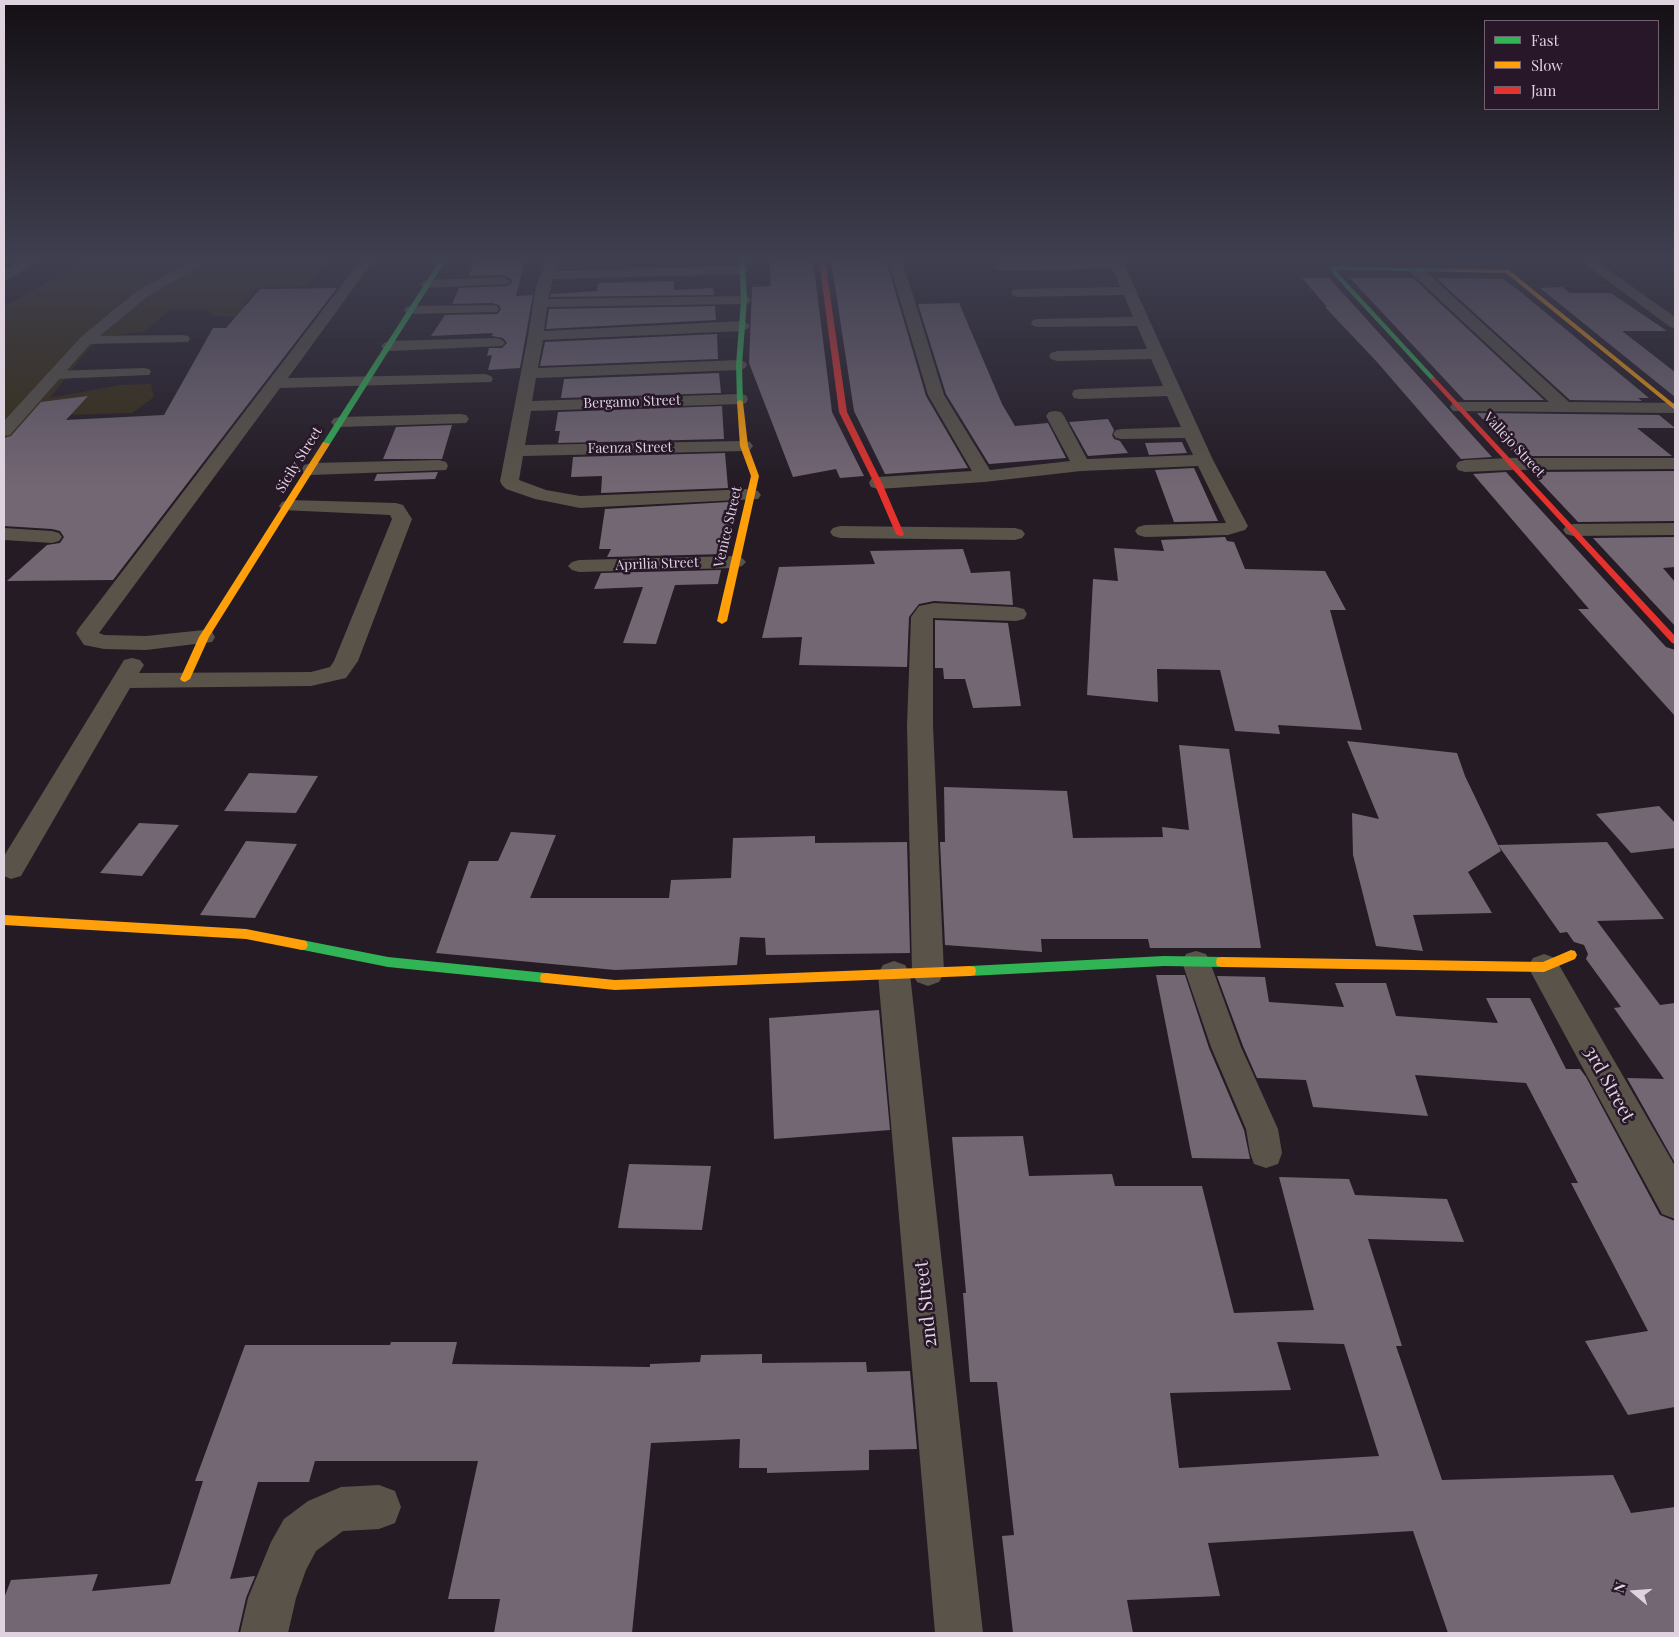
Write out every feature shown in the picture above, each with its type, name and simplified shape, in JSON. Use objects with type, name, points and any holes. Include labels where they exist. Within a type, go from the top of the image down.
[{"type":"street","points":[[4,431],[90,336]]},
{"type":"street","points":[[204,637],[146,642],[104,642],[92,640],[87,633],[311,336]]},
{"type":"street","name":"Sicily Street","points":[[185,679],[204,637],[395,336]]},
{"type":"street","points":[[536,336],[509,481],[513,485],[542,495],[580,502],[751,495]]},
{"type":"street","name":"Venice Street","points":[[722,621],[754,476],[744,446],[740,399],[741,336]]},
{"type":"street","points":[[832,336],[842,412],[878,483],[900,534]]},
{"type":"street","points":[[918,336],[936,395],[984,476]]},
{"type":"street","points":[[1145,531],[1228,529],[1238,526],[1204,460],[1149,336]]},
{"type":"street","name":"Vallejo Street","points":[[1393,336],[1675,641]]},
{"type":"street","points":[[1488,336],[1565,408]]},
{"type":"street","points":[[1587,336],[1675,408]]},
{"type":"street","points":[[389,346],[497,343]]},
{"type":"street","points":[[1057,356],[1157,354]]},
{"type":"street","points":[[528,373],[740,365]]},
{"type":"street","points":[[276,383],[485,379]]},
{"type":"street","points":[[1080,394],[1173,391]]},
{"type":"street","name":"Bergamo Street","points":[[523,406],[740,399]]},
{"type":"street","points":[[1459,407],[1675,408]]},
{"type":"street","points":[[1055,416],[1081,465]]},
{"type":"street","points":[[340,422],[460,419]]},
{"type":"street","points":[[1122,434],[1192,432]]},
{"type":"street","name":"Faenza Street","points":[[516,451],[744,446]]},
{"type":"street","points":[[878,483],[984,476],[1081,465],[1204,460]]},
{"type":"street","points":[[1465,466],[1510,464],[1675,464]]},
{"type":"street","points":[[311,469],[439,466]]},
{"type":"street","points":[[122,681],[311,679],[338,673],[346,661],[402,519],[396,509],[288,506]]},
{"type":"street","points":[[1573,530],[1675,529]]},
{"type":"street","points":[[840,532],[1015,534]]},
{"type":"street","points":[[4,534],[52,538]]},
{"type":"street","name":"Aprilia Street","points":[[579,566],[736,562]]},
{"type":"street","name":"2nd Street","points":[[959,1633],[911,974],[922,617],[927,611],[934,610],[1016,614]]},
{"type":"street","points":[[11,868],[146,642]]},
{"type":"street","points":[[4,920],[246,934],[388,962],[615,986],[1164,961],[1558,961]]},
{"type":"street","name":"3rd Street","points":[[1558,961],[1675,1201]]},
{"type":"street","points":[[264,1633],[272,1598],[284,1566],[300,1535],[324,1517],[341,1509],[378,1507]]},
{"type":"lane","points":[[86,340],[183,339]]},
{"type":"lane","points":[[54,375],[144,372]]},
{"type":"lane","points":[[1196,962],[1226,1047],[1262,1129],[1266,1153]]},
{"type":"shaded area","points":[[4,336],[110,336],[100,338],[84,354],[50,398],[120,385],[151,384],[154,397],[132,413],[32,416],[4,451]]},
{"type":"building","points":[[208,336],[300,336],[113,580],[7,581],[47,545],[60,543],[64,537],[60,531],[52,529],[4,526],[4,438],[11,436],[41,402],[88,396],[66,420],[164,415]]},
{"type":"building","points":[[494,336],[526,336],[520,368],[488,370],[492,355],[487,356],[489,348],[502,348],[507,343],[503,338]]},
{"type":"building","points":[[666,336],[717,336],[718,359],[540,366],[545,342]]},
{"type":"building","points":[[750,336],[823,336],[832,412],[864,476],[840,478],[836,469],[793,477],[749,363]]},
{"type":"building","points":[[843,336],[908,336],[926,396],[968,468],[885,474],[854,411]]},
{"type":"building","points":[[928,336],[973,336],[1002,404],[1015,426],[1048,423],[1066,458],[989,464],[946,394]]},
{"type":"building","points":[[1353,336],[1382,336],[1492,457],[1461,459]]},
{"type":"building","points":[[1405,336],[1476,336],[1544,400],[1464,400]]},
{"type":"building","points":[[1500,336],[1574,336],[1649,398],[1638,398],[1642,401],[1570,400]]},
{"type":"building","points":[[1600,336],[1629,336],[1675,372],[1675,397]]},
{"type":"building","points":[[719,373],[721,393],[561,398],[564,379]]},
{"type":"building","points":[[722,406],[724,439],[558,443],[560,431],[555,431],[558,412]]},
{"type":"building","points":[[1477,413],[1659,415],[1675,428],[1637,428],[1672,456],[1517,456]]},
{"type":"building","points":[[1108,419],[1114,430],[1112,435],[1114,439],[1120,441],[1128,453],[1088,456],[1069,422]]},
{"type":"building","points":[[452,425],[442,459],[383,459],[396,427]]},
{"type":"building","points":[[1182,442],[1187,453],[1149,455],[1145,443]]},
{"type":"building","points":[[725,453],[728,488],[601,493],[602,476],[571,477],[573,457]]},
{"type":"building","points":[[1194,468],[1218,521],[1174,522],[1155,470]]},
{"type":"building","points":[[1675,471],[1675,521],[1578,522],[1531,472]]},
{"type":"building","points":[[438,472],[435,479],[374,481],[377,474]]},
{"type":"building","points":[[1506,472],[1666,647],[1675,650],[1675,716],[1578,609],[1589,609],[1473,474]]},
{"type":"building","points":[[729,502],[731,529],[725,554],[607,557],[611,549],[599,549],[605,509]]},
{"type":"building","points":[[1225,537],[1227,541],[1234,542],[1245,569],[1325,571],[1346,610],[1330,610],[1362,730],[1278,725],[1280,734],[1235,731],[1220,670],[1157,669],[1158,702],[1087,695],[1093,579],[1118,581],[1114,548],[1164,551],[1161,540]]},
{"type":"building","points":[[1675,537],[1675,567],[1663,568],[1675,582],[1675,626],[1593,538]]},
{"type":"building","points":[[963,549],[971,573],[1010,571],[1013,605],[934,601],[919,604],[909,617],[907,667],[799,665],[802,637],[762,638],[779,567],[875,564],[870,551]]},
{"type":"building","points":[[721,570],[718,584],[675,585],[656,644],[623,643],[643,587],[594,589],[601,573]]},
{"type":"building","points":[[935,620],[1008,623],[1021,706],[973,708],[965,679],[944,679],[943,668],[935,668]]},
{"type":"building","points":[[1347,741],[1457,753],[1465,776],[1501,851],[1468,872],[1492,913],[1413,915],[1423,951],[1376,946],[1353,855],[1352,813],[1379,819]]},
{"type":"building","points":[[1179,745],[1229,749],[1261,948],[1150,948],[1148,939],[1041,939],[1042,952],[945,945],[940,842],[945,842],[944,787],[1067,791],[1073,838],[1163,837],[1162,827],[1189,830]]},
{"type":"building","points":[[249,773],[318,776],[296,813],[224,811]]},
{"type":"building","points":[[1659,806],[1675,823],[1675,848],[1631,853],[1596,814]]},
{"type":"building","points":[[139,823],[179,825],[142,876],[100,873]]},
{"type":"building","points":[[511,832],[556,835],[530,898],[669,898],[671,880],[731,878],[733,838],[815,836],[815,843],[907,842],[910,953],[766,955],[765,938],[740,937],[737,965],[615,970],[436,953],[469,861],[498,861]]},
{"type":"building","points":[[246,841],[297,844],[255,918],[200,915]]},
{"type":"building","points":[[1607,842],[1664,919],[1597,921],[1660,1005],[1675,1003],[1675,1163],[1627,1078],[1664,1079],[1614,1008],[1621,1007],[1586,959],[1588,954],[1584,945],[1574,942],[1567,932],[1560,933],[1498,845]]},
{"type":"building","points":[[1156,975],[1185,975],[1209,1048],[1244,1130],[1250,1159],[1192,1158]]},
{"type":"building","points":[[1217,976],[1265,977],[1269,1002],[1344,1007],[1335,983],[1386,983],[1396,1016],[1498,1023],[1486,998],[1530,998],[1566,1069],[1580,1069],[1586,1077],[1660,1215],[1675,1221],[1675,1407],[1628,1415],[1585,1341],[1648,1331],[1571,1183],[1578,1183],[1526,1083],[1415,1075],[1428,1116],[1313,1107],[1306,1080],[1257,1078]]},
{"type":"building","points":[[879,1010],[890,1130],[774,1139],[769,1018]]},
{"type":"building","points":[[1023,1136],[1029,1176],[1112,1174],[1115,1186],[1202,1186],[1234,1313],[1314,1310],[1279,1177],[1349,1179],[1355,1195],[1447,1199],[1464,1242],[1368,1239],[1402,1346],[1396,1346],[1442,1480],[1613,1475],[1631,1513],[1675,1507],[1675,1633],[1448,1633],[1413,1531],[1208,1543],[1220,1596],[1127,1600],[1133,1633],[1013,1633],[1002,1536],[1014,1535],[997,1382],[970,1382],[963,1293],[966,1293],[952,1137]],"holes":[[[1277,1342],[1344,1344],[1379,1456],[1179,1468],[1170,1393],[1291,1390]]]},
{"type":"building","points":[[629,1164],[711,1166],[702,1230],[618,1228]]},
{"type":"building","points":[[391,1342],[457,1342],[452,1364],[650,1367],[650,1364],[700,1362],[701,1355],[762,1354],[762,1363],[866,1362],[867,1372],[910,1371],[917,1449],[869,1450],[869,1470],[767,1473],[767,1468],[739,1468],[740,1439],[651,1443],[632,1633],[494,1633],[500,1599],[448,1599],[478,1461],[315,1461],[309,1482],[258,1482],[230,1579],[255,1576],[246,1598],[238,1633],[4,1633],[4,1598],[11,1580],[98,1574],[92,1591],[170,1584],[203,1481],[195,1481],[245,1345],[390,1345]]},
{"type":"traffic: fast","points":[[326,444],[394,336]]},
{"type":"traffic: fast","points":[[740,402],[739,365],[741,336]]},
{"type":"traffic: fast","points":[[1394,336],[1433,379]]},
{"type":"traffic: fast","points":[[302,945],[388,962],[546,978]]},
{"type":"traffic: fast","points":[[970,971],[1164,961],[1222,962]]},
{"type":"traffic: slow","points":[[1587,336],[1675,408]]},
{"type":"traffic: slow","points":[[722,621],[755,476],[744,446],[740,402]]},
{"type":"traffic: slow","points":[[185,679],[204,637],[326,444]]},
{"type":"traffic: slow","points":[[4,920],[246,934],[302,945]]},
{"type":"traffic: slow","points":[[1222,962],[1544,967],[1571,955]]},
{"type":"traffic: slow","points":[[546,978],[615,985],[970,971]]},
{"type":"traffic: jam","points":[[833,336],[843,412],[878,483],[900,534]]},
{"type":"traffic: jam","points":[[1433,379],[1675,641]]}]
